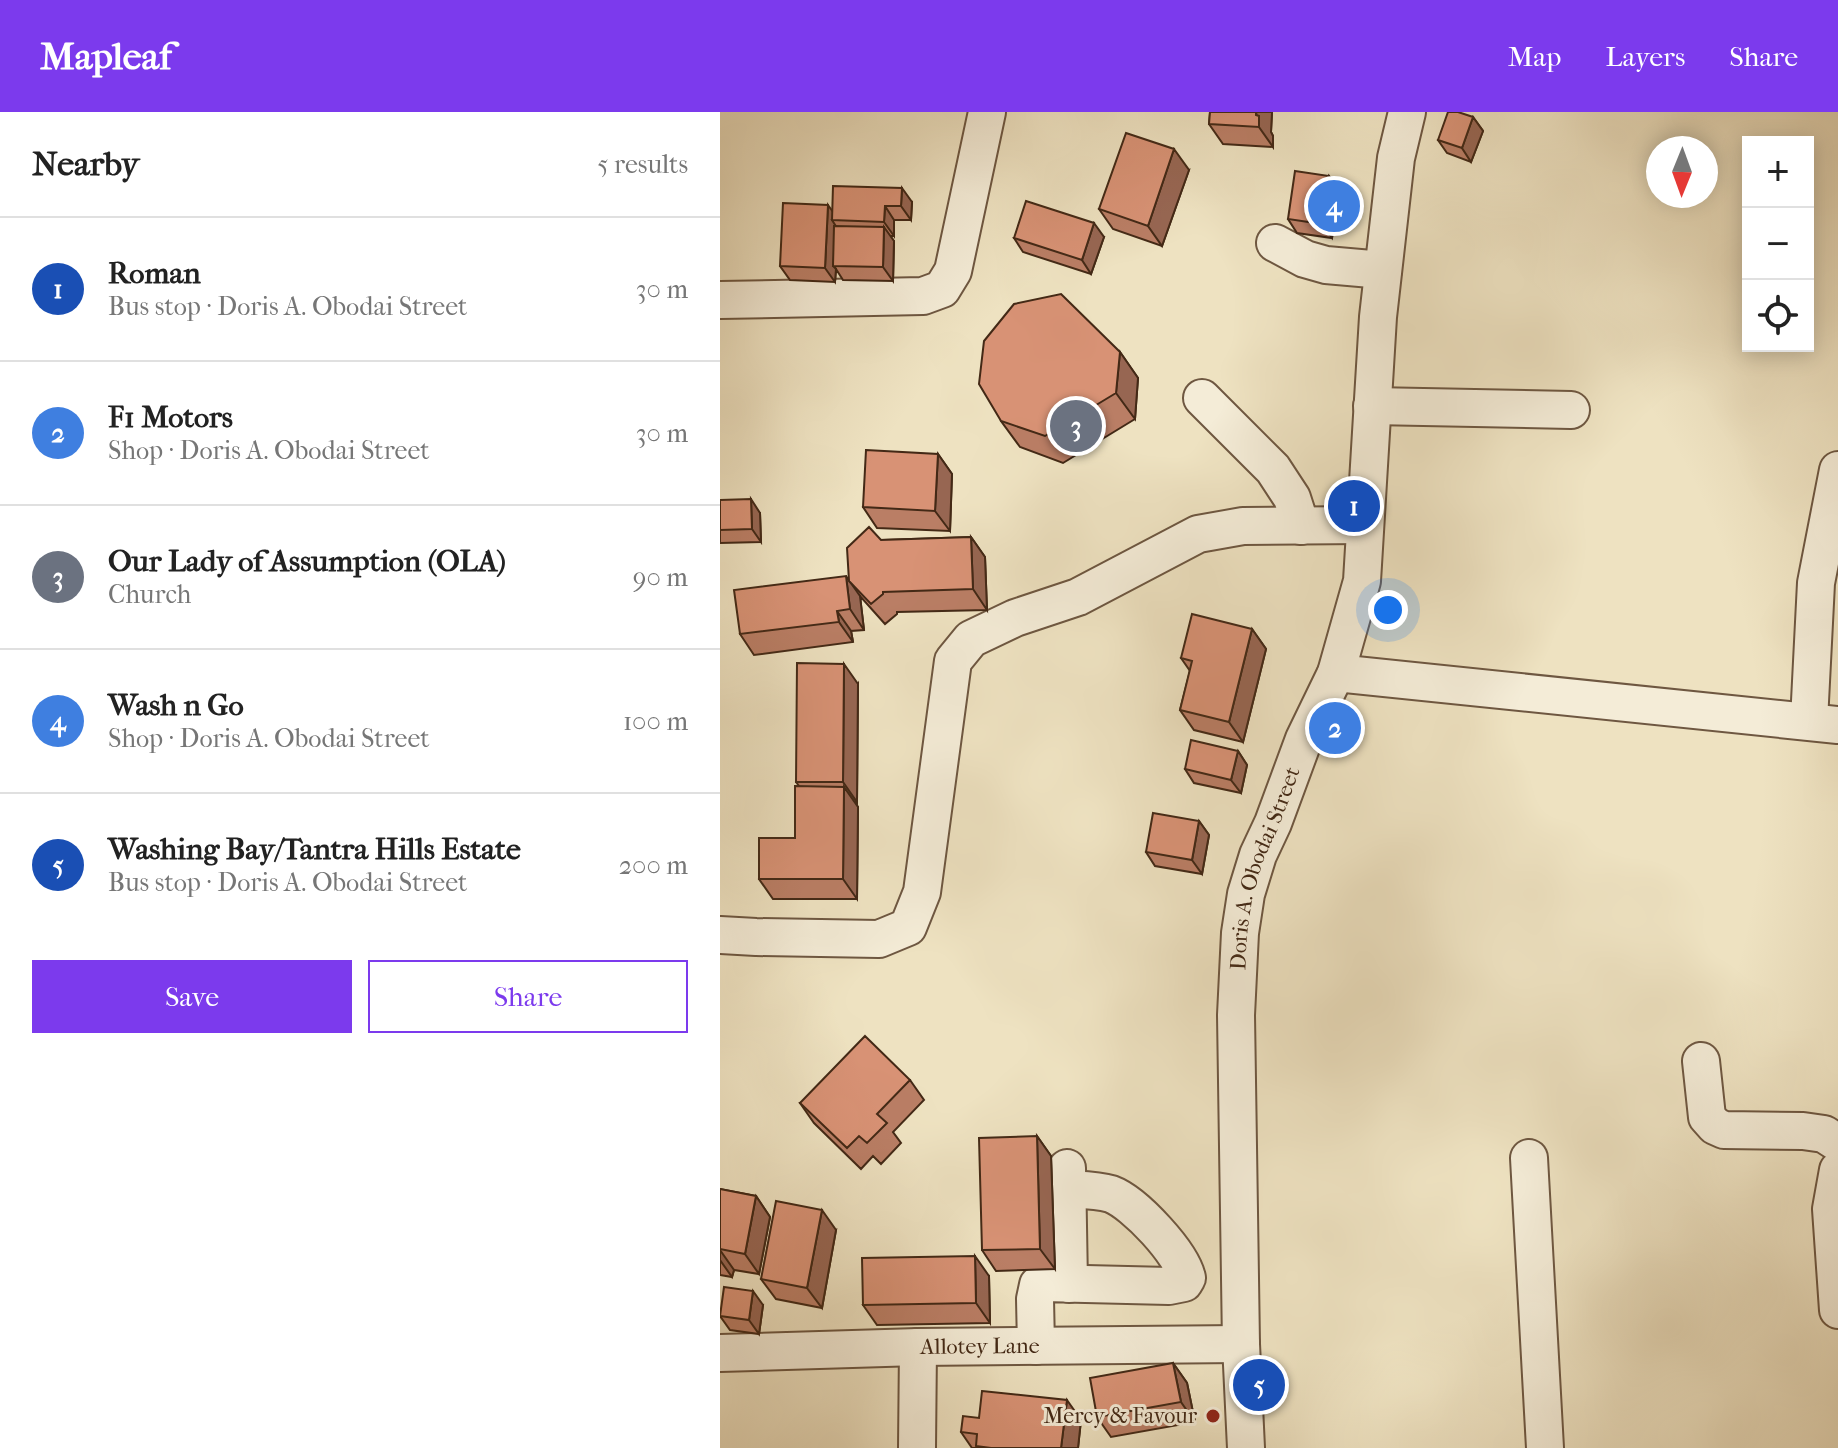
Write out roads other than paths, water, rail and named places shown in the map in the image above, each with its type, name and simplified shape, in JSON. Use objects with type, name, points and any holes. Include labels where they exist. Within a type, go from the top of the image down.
[{"type":"street","points":[[720,300],[923,296],[942,289],[953,271],[987,112]]},
{"type":"street","name":"Doris A. Obodai Street","points":[[1246,1448],[1241,1344],[1236,1015],[1240,933],[1246,894],[1258,855],[1304,739],[1336,673],[1362,581],[1383,270],[1396,158],[1407,112]]},
{"type":"street","points":[[1275,243],[1305,259],[1326,265],[1383,270]]},
{"type":"street","points":[[1202,398],[1273,469],[1292,498],[1301,526]]},
{"type":"street","points":[[1372,406],[1571,410]]},
{"type":"street","points":[[1336,673],[1824,723],[1816,583],[1838,470]]},
{"type":"street","points":[[720,935],[879,939],[908,927],[922,892],[953,661],[971,639],[1015,618],[1078,597],[1198,534],[1243,526],[1365,525]]},
{"type":"street","points":[[1701,1061],[1707,1117],[1715,1126],[1724,1130],[1803,1131],[1824,1134],[1838,1143]]},
{"type":"street","points":[[1529,1158],[1545,1448]]},
{"type":"street","points":[[1838,1170],[1831,1209],[1838,1310]]},
{"type":"street","points":[[1036,1346],[1035,1299],[1038,1285],[1169,1286],[1184,1283],[1187,1278],[1185,1268],[1173,1250],[1132,1206],[1114,1195],[1066,1179],[1069,1284]]},
{"type":"street","name":"Allotey Lane","points":[[720,1353],[918,1347],[1241,1344]]},
{"type":"street","points":[[917,1448],[918,1347]]},
{"type":"place","name":"Wash n Go","points":[[1334,206]]},
{"type":"place","name":"Our Lady of Assumption (OLA)","points":[[1076,426]]},
{"type":"place","name":"Roman","points":[[1354,506]]},
{"type":"place","name":"F1 Motors","points":[[1335,728]]},
{"type":"place","name":"Washing Bay/Tantra Hills Estate","points":[[1259,1385]]},
{"type":"place","name":"Mercy & Favour","points":[[1213,1416]]}]
